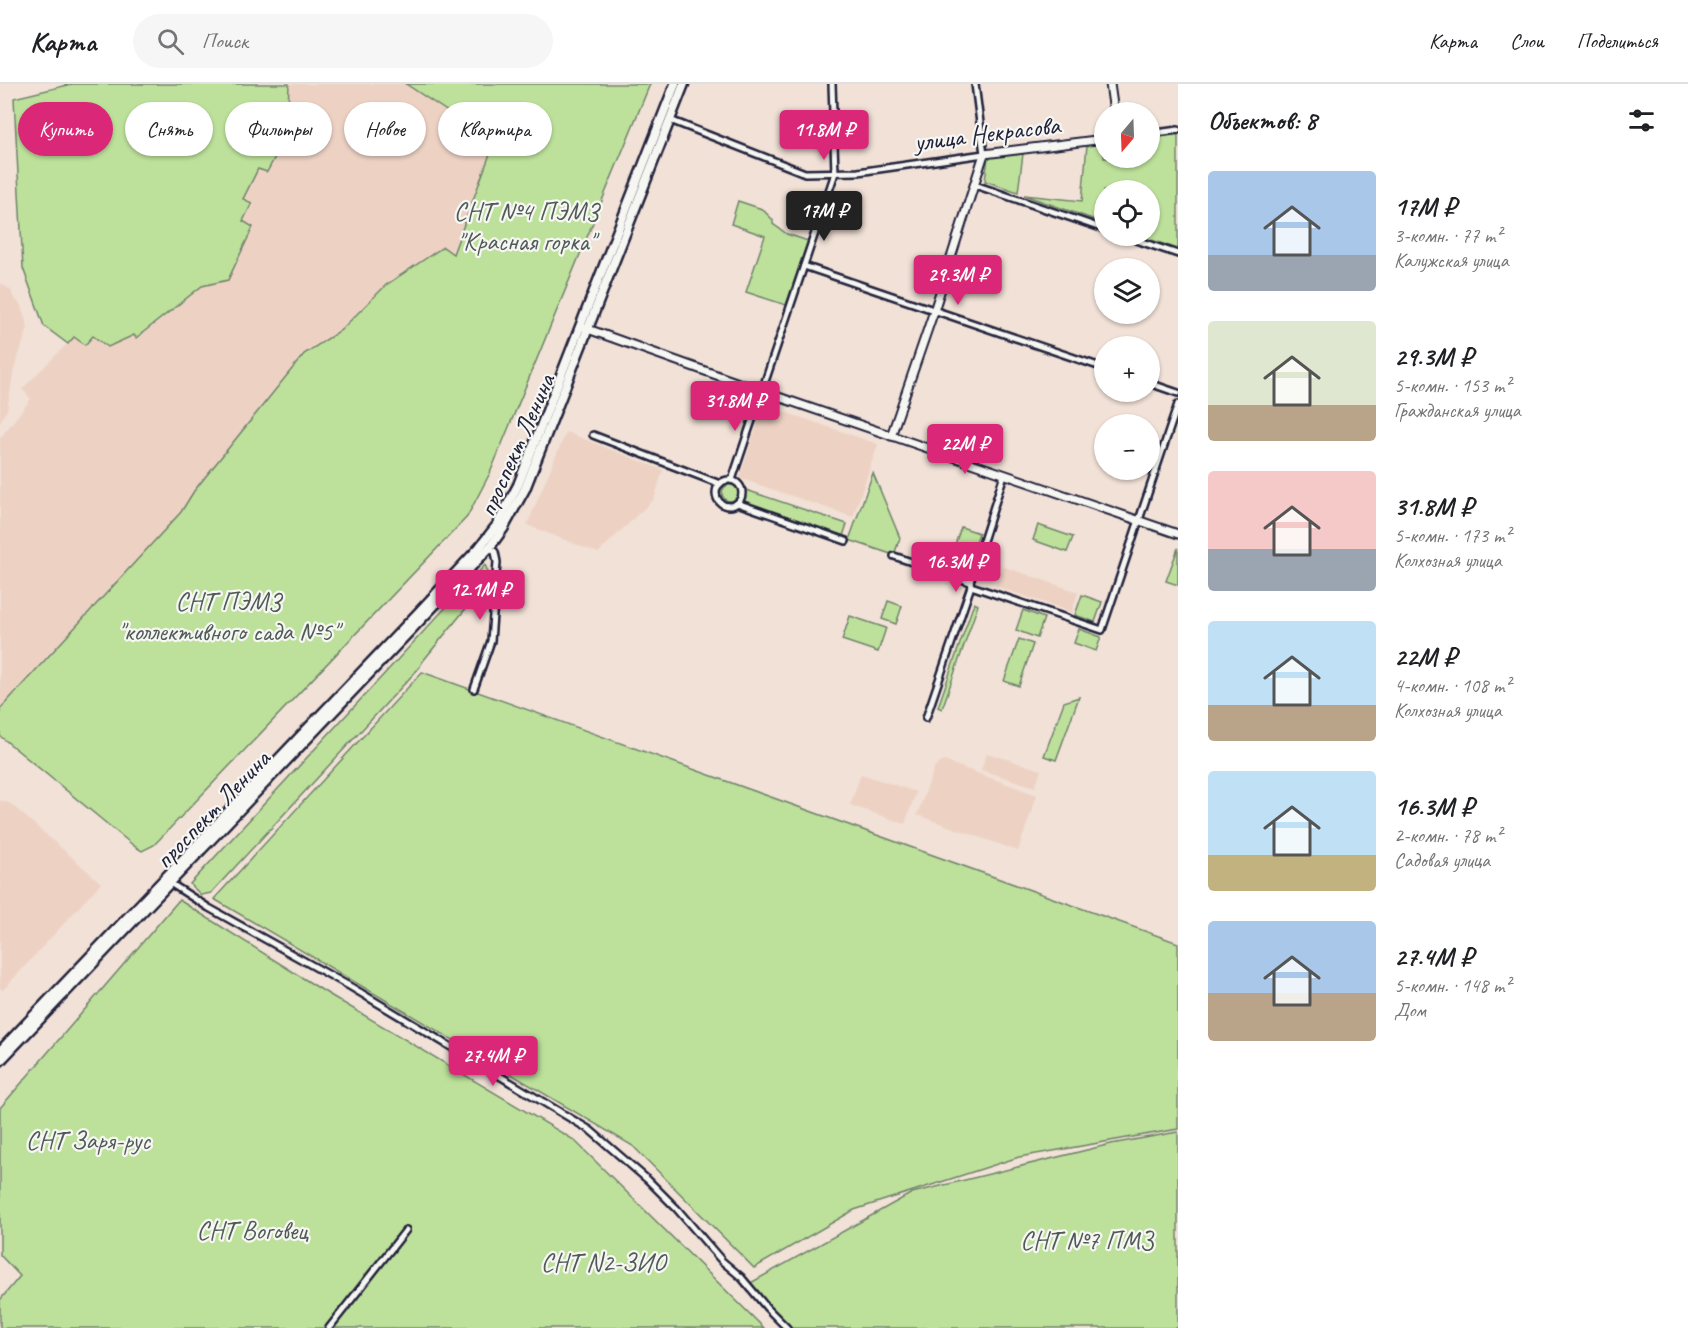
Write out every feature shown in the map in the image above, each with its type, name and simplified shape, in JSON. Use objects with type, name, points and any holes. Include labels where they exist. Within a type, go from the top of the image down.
[{"type":"main road","name":"проспект Ленина","points":[[161,887],[170,883],[490,547],[503,529],[525,489],[675,84]]},
{"type":"main road","name":"проспект Ленина","points":[[161,887],[456,573],[497,525],[518,485],[585,328],[684,84]]},
{"type":"main road","points":[[0,1051],[161,887]]},
{"type":"main road","points":[[0,1061],[161,887]]},
{"type":"street","points":[[732,480],[835,172],[832,84]]},
{"type":"street","points":[[891,436],[984,154],[975,84]]},
{"type":"street","points":[[1110,84],[1113,102]]},
{"type":"street","name":"улица Некрасова","points":[[670,120],[806,173],[858,172],[1094,140]]},
{"type":"street","points":[[1160,132],[1178,130]]},
{"type":"street","points":[[975,185],[1094,226]]},
{"type":"street","points":[[1154,246],[1178,254]]},
{"type":"street","points":[[804,266],[1094,365]]},
{"type":"street","points":[[585,328],[761,392],[1178,534]]},
{"type":"street","points":[[1160,387],[1178,393]]},
{"type":"street","points":[[894,556],[1102,630],[1178,404]]},
{"type":"street","points":[[593,435],[720,484]]},
{"type":"street","points":[[926,718],[971,584],[1004,475]]},
{"type":"street","points":[[737,504],[742,496],[741,488],[732,480],[720,484],[717,496],[721,503],[729,506],[737,504],[846,541]]},
{"type":"street","points":[[474,689],[491,641],[497,562],[495,552],[490,547]]},
{"type":"street","points":[[170,883],[209,908],[351,987],[590,1130],[656,1187],[722,1261],[741,1277],[787,1328]]},
{"type":"street","points":[[329,1328],[406,1230]]},
{"type":"shaded area","points":[[289,84],[406,84],[438,105],[438,156],[489,156],[453,254],[386,285],[341,330],[304,354],[194,491],[181,512],[0,709],[0,438],[31,399],[22,389],[74,337],[134,335],[136,338],[202,286],[217,283],[243,221],[243,199],[258,169],[267,172],[275,156],[332,156],[332,102],[288,102]]},
{"type":"shaded area","points":[[0,283],[11,290],[13,297],[21,305],[28,328],[14,369],[7,410],[0,422]]},
{"type":"shaded area","points":[[764,405],[878,444],[853,517],[739,478]]},
{"type":"shaded area","points":[[566,432],[663,470],[654,499],[598,553],[527,525]]},
{"type":"shaded area","points":[[1002,566],[1078,592],[1072,612],[995,586]]},
{"type":"shaded area","points":[[987,753],[1041,770],[1035,787],[981,770]]},
{"type":"shaded area","points":[[944,761],[1037,795],[1018,851],[917,815],[935,766]]},
{"type":"shaded area","points":[[861,774],[916,792],[905,824],[850,805]]},
{"type":"shaded area","points":[[0,800],[11,804],[101,883],[3,990],[0,988]]},
{"type":"green space","points":[[72,84],[289,84],[288,102],[225,102],[225,156],[275,156],[267,172],[258,169],[243,199],[252,203],[243,221],[253,227],[228,280],[202,286],[136,338],[134,335],[108,347],[93,336],[85,345],[74,337],[68,344],[44,326],[23,268],[14,98]]},
{"type":"green space","name":"СНТ ПЭМЗ \"коллективного сада №5\"","points":[[406,84],[650,84],[490,473],[467,517],[154,845],[142,851],[0,736],[0,709],[181,512],[194,491],[304,354],[341,330],[386,285],[443,247],[453,254],[489,156],[552,156],[552,102],[438,102],[438,105]]},
{"type":"green space","points":[[1178,134],[1178,249],[1160,243],[1160,180],[1094,180],[1094,220],[1024,195],[1082,201],[1087,145],[1094,144],[1094,168],[1160,168],[1160,136]]},
{"type":"green space","points":[[1023,154],[1018,192],[985,181],[988,157]]},
{"type":"green space","points":[[738,201],[762,209],[773,220],[773,224],[787,234],[808,241],[786,305],[746,292],[765,236],[731,224]]},
{"type":"green space","points":[[873,473],[900,538],[895,552],[891,554],[849,540]]},
{"type":"green space","points":[[730,485],[736,487],[738,493],[736,499],[730,501],[724,499],[722,493],[724,487]]},
{"type":"green space","points":[[746,490],[847,524],[843,536],[742,503]]},
{"type":"green space","points":[[1038,525],[1073,537],[1067,552],[1033,540]]},
{"type":"green space","points":[[961,527],[979,533],[970,559],[952,553]]},
{"type":"green space","points":[[1178,548],[1178,585],[1166,581]]},
{"type":"green space","points":[[485,565],[488,572],[481,590],[419,668],[211,893],[201,895],[190,884]]},
{"type":"green space","points":[[1082,595],[1102,602],[1095,622],[1075,615]]},
{"type":"green space","points":[[888,601],[902,606],[896,624],[882,619]]},
{"type":"green space","points":[[974,603],[978,605],[942,709],[938,707]]},
{"type":"green space","points":[[1023,610],[1044,618],[1037,638],[1016,630]]},
{"type":"green space","points":[[850,616],[886,628],[878,652],[842,640]]},
{"type":"green space","points":[[1079,629],[1101,637],[1096,651],[1074,643]]},
{"type":"green space","points":[[1019,639],[1033,644],[1019,686],[1004,681]]},
{"type":"green space","points":[[422,672],[1178,943],[1178,1129],[1019,1157],[854,1210],[754,1268],[633,1146],[214,899]]},
{"type":"green space","points":[[1079,697],[1056,760],[1044,756],[1064,702]]},
{"type":"green space","points":[[179,900],[325,992],[574,1140],[764,1328],[0,1328],[0,1300],[20,1276],[0,1255],[0,1108]]},
{"type":"green space","name":"СНТ №7 ПМЗ","points":[[1178,1132],[1178,1328],[786,1328],[747,1285],[912,1193],[1111,1144]]},
{"type":"park label","name":"СНТ №4 ПЭМЗ \"Красная горка\"","points":[[526,226]]},
{"type":"park label","name":"СНТ Заря-рус","points":[[88,1140]]},
{"type":"park label","name":"СНТ Воговец","points":[[252,1230]]},
{"type":"park label","name":"СНТ N2-ЗИО","points":[[603,1262]]}]
